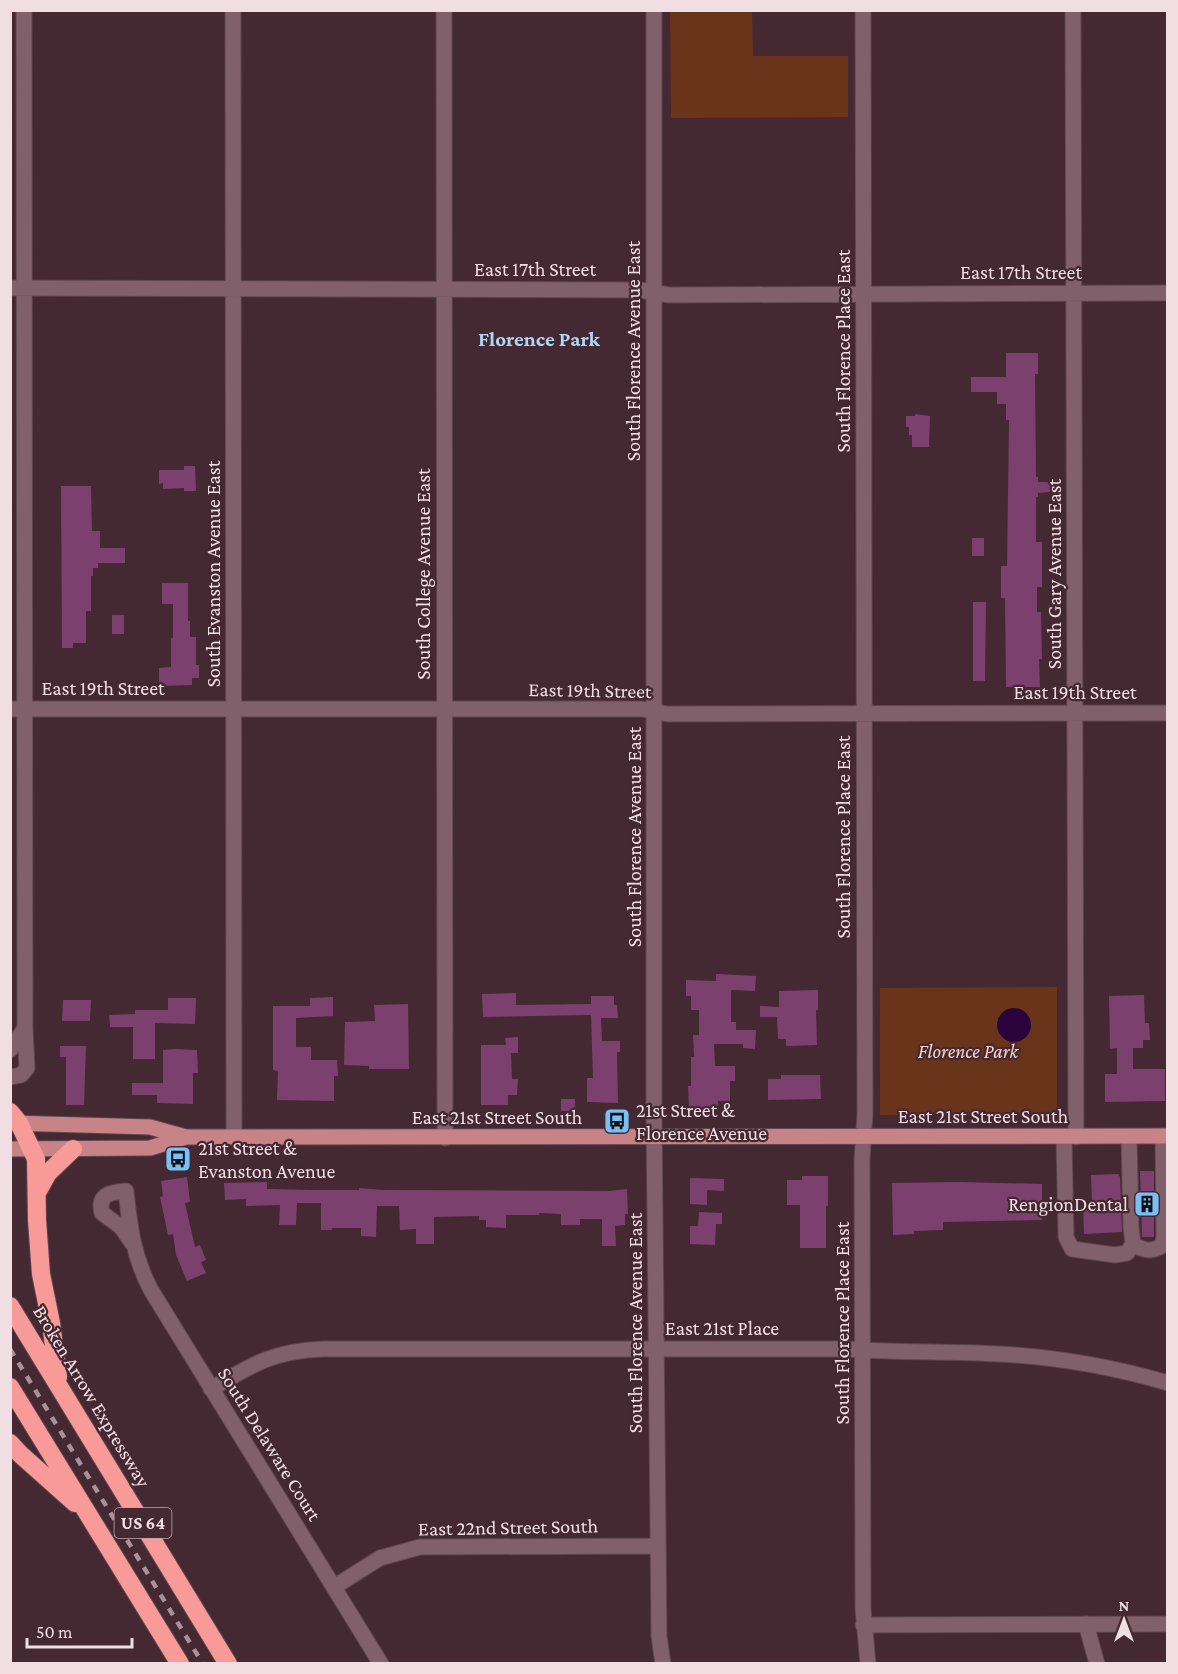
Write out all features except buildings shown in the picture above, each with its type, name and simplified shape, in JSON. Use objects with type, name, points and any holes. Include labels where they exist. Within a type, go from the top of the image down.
[{"type":"highway","points":[[13,1120],[33,1149],[36,1159],[37,1220],[42,1274],[59,1383]]},
{"type":"highway","points":[[38,1192],[48,1173],[73,1149]]},
{"type":"highway","name":"Broken Arrow Expressway","points":[[10,1306],[59,1383],[228,1664]]},
{"type":"highway","name":"US 64","points":[[10,1387],[180,1664]]},
{"type":"highway","points":[[10,1443],[89,1515]]},
{"type":"main road","name":"East 21st Street South","points":[[13,1120],[150,1127],[186,1137],[1165,1136]]},
{"type":"main road","name":"East 21st Street South","points":[[10,1149],[150,1148],[186,1137]]},
{"type":"street","points":[[10,1077],[21,1076],[27,1068],[18,897],[17,288],[24,10]]},
{"type":"street","name":"South Evanston Avenue East","points":[[233,10],[234,1137]]},
{"type":"street","name":"South College Avenue East","points":[[444,10],[445,1138]]},
{"type":"street","name":"South Florence Avenue East","points":[[654,10],[656,1545],[658,1636],[663,1664]]},
{"type":"street","name":"South Florence Place East","points":[[863,10],[865,1114],[863,1625],[868,1664]]},
{"type":"street","name":"South Gary Avenue East","points":[[1073,10],[1075,713],[1070,1137],[1066,1237],[1072,1249],[1115,1255],[1127,1252],[1133,1244]]},
{"type":"street","name":"East 17th Street","points":[[17,288],[640,290],[669,295],[1167,293]]},
{"type":"street","name":"East 19th Street","points":[[18,709],[641,709],[668,714],[1167,713]]},
{"type":"street","points":[[10,1050],[25,1028]]},
{"type":"street","points":[[1128,1137],[1133,1244],[1146,1251],[1162,1246],[1164,1237],[1165,1136]]},
{"type":"street","name":"South Delaware Court","points":[[132,1243],[141,1272],[150,1290],[381,1664]]},
{"type":"street","name":"East 21st Place","points":[[211,1389],[261,1360],[305,1350],[864,1350],[1000,1354],[1069,1361],[1167,1383]]},
{"type":"street","name":"East 22nd Street South","points":[[334,1587],[380,1558],[420,1547],[656,1545]]},
{"type":"street","points":[[1086,1624],[1097,1664]]},
{"type":"street","points":[[863,1625],[1167,1624]]},
{"type":"green space","points":[[670,11],[752,11],[753,56],[848,56],[848,117],[671,118]]},
{"type":"green space","name":"Florence Park","points":[[1057,987],[1057,1114],[880,1115],[880,988]]},
{"type":"shaded area","points":[[1014,1008],[1026,1013],[1031,1025],[1026,1037],[1014,1042],[1002,1037],[997,1025],[1002,1013]]},
{"type":"railway","points":[[10,1349],[203,1664]]},
{"type":"place","name":"21st Street & Florence Avenue","points":[[617,1121]]},
{"type":"place","name":"21st Street & Evanston Avenue","points":[[178,1159]]},
{"type":"place","name":"RengionDental","points":[[1147,1204]]},
{"type":"district","name":"Florence Park","points":[[539,339]]}]
